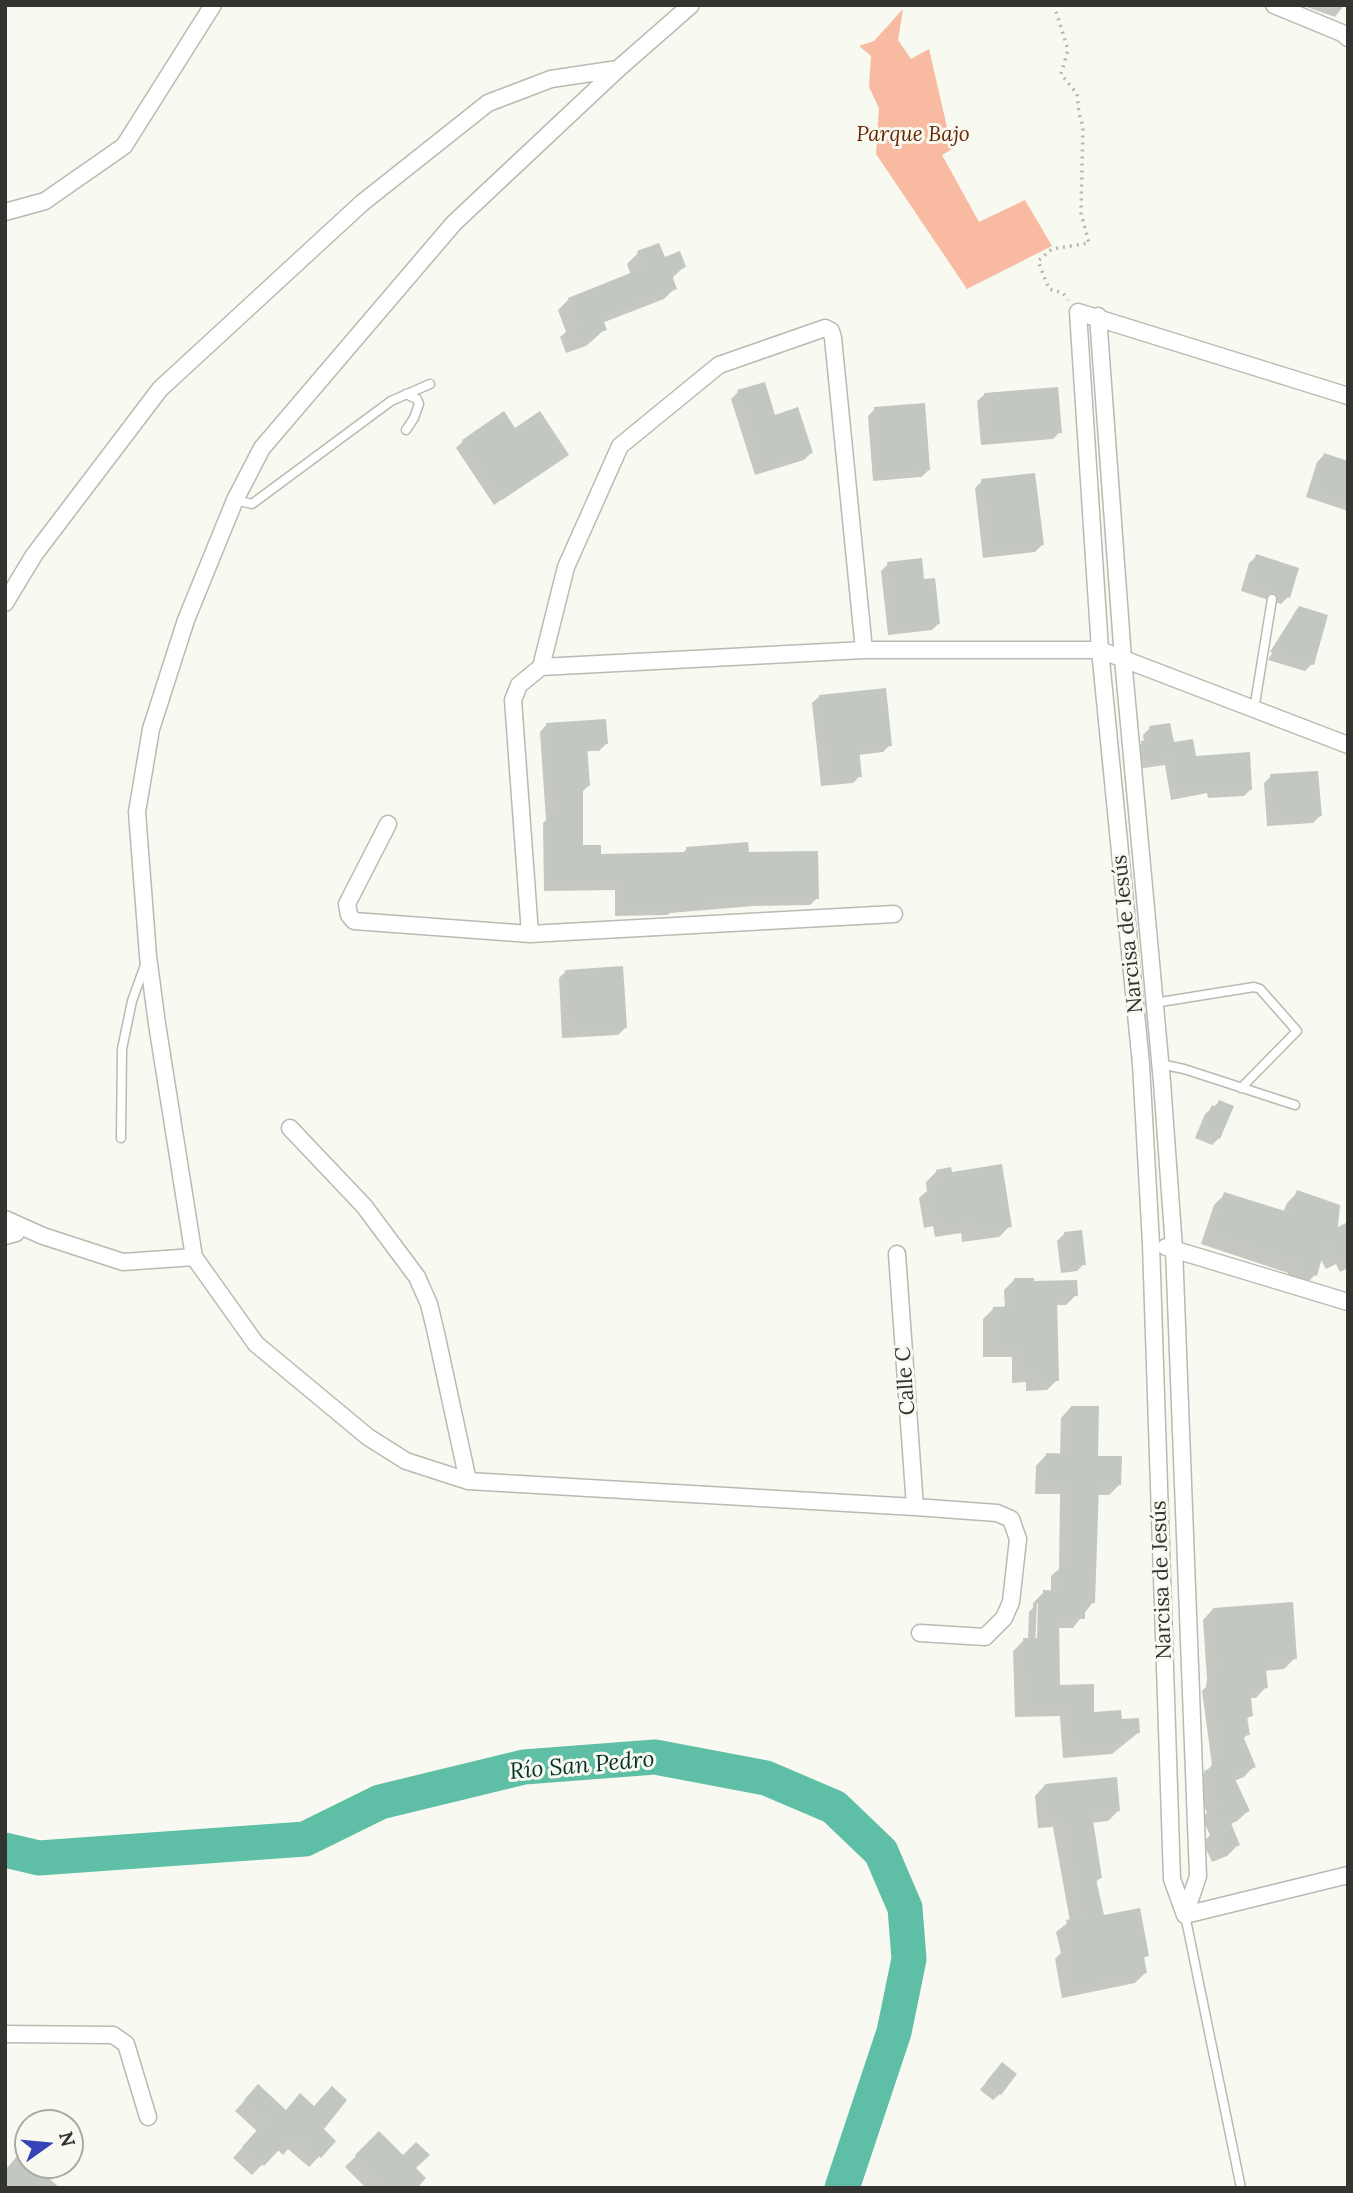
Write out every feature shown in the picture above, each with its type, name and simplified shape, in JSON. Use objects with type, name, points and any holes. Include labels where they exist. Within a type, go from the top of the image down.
[{"type":"street","points":[[5,212],[45,201],[124,146],[213,5]]},
{"type":"street","points":[[691,5],[618,69],[454,223],[262,449],[235,500],[186,620],[151,729],[137,812],[148,956],[194,1257],[256,1344],[368,1437],[406,1461],[468,1481],[915,1507],[997,1513],[1011,1520],[1018,1539],[1011,1602],[1004,1618],[985,1637],[920,1633]]},
{"type":"street","points":[[1274,5],[1342,33],[1348,38]]},
{"type":"street","points":[[5,603],[34,555],[160,389],[362,203],[488,103],[551,79],[618,69]]},
{"type":"street","points":[[1078,312],[1098,316],[1348,396]]},
{"type":"street","name":"Narcisa de Jesús","points":[[1078,312],[1100,649],[1141,1064],[1151,1244],[1172,1879],[1185,1915]]},
{"type":"street","name":"Narcisa de Jesús","points":[[1098,316],[1123,659],[1174,1248],[1198,1876],[1185,1915]]},
{"type":"street","points":[[541,667],[566,567],[620,446],[719,365],[825,328],[831,331],[833,338],[864,650]]},
{"type":"street","points":[[530,934],[513,700],[519,685],[541,667],[864,650],[1100,649],[1348,745]]},
{"type":"street","points":[[388,824],[347,904],[349,915],[354,921],[530,934],[894,914]]},
{"type":"street","points":[[1141,1064],[1160,1064]]},
{"type":"street","points":[[290,1128],[364,1206],[417,1277],[429,1304],[468,1481]]},
{"type":"street","points":[[5,1219],[43,1236],[123,1262],[194,1257]]},
{"type":"street","points":[[9,1234],[43,1236]]},
{"type":"street","points":[[1151,1244],[1174,1248],[1348,1302]]},
{"type":"street","name":"Calle C","points":[[897,1254],[915,1507]]},
{"type":"street","points":[[1185,1915],[1348,1875]]},
{"type":"street","points":[[5,2034],[113,2035],[126,2044],[148,2117]]},
{"type":"lane","points":[[235,500],[252,504],[391,401],[430,384]]},
{"type":"lane","points":[[406,394],[417,399],[419,404],[406,429]]},
{"type":"lane","points":[[1254,710],[1272,599]]},
{"type":"lane","points":[[121,1138],[122,1049],[132,1001],[148,956]]},
{"type":"lane","points":[[1154,1003],[1254,987],[1260,989],[1297,1031],[1241,1088]]},
{"type":"lane","points":[[1160,1064],[1184,1069],[1295,1105]]},
{"type":"lane","points":[[1185,1915],[1241,2188]]},
{"type":"path","points":[[1054,5],[1068,50],[1061,74],[1077,94],[1083,126],[1081,213],[1089,243],[1052,249],[1038,261],[1049,289],[1062,293],[1078,312]]},
{"type":"green space","name":"Parque Bajo","points":[[903,9],[898,40],[911,59],[929,49],[952,149],[942,155],[979,222],[1025,200],[1052,246],[967,289],[876,154],[879,108],[869,87],[871,56],[859,46],[874,41]]},
{"type":"building","points":[[659,243],[665,257],[680,251],[686,267],[671,273],[677,289],[602,317],[607,330],[578,343],[570,325],[577,322],[568,298],[643,268],[637,251]]},
{"type":"building","points":[[765,382],[775,415],[798,407],[813,453],[762,469],[737,390]]},
{"type":"building","points":[[1058,387],[1062,433],[988,439],[984,393]]},
{"type":"building","points":[[925,403],[930,470],[879,475],[874,407]]},
{"type":"building","points":[[504,411],[515,428],[540,411],[569,455],[502,500],[462,440]]},
{"type":"building","points":[[1324,453],[1348,461],[1348,502],[1312,490]]},
{"type":"building","points":[[1035,473],[1044,545],[990,551],[981,479]]},
{"type":"building","points":[[1256,554],[1299,568],[1290,598],[1247,584]]},
{"type":"building","points":[[922,558],[924,579],[935,578],[940,624],[894,629],[887,562]]},
{"type":"building","points":[[1299,606],[1328,615],[1314,665],[1270,652]]},
{"type":"building","points":[[886,688],[892,746],[859,749],[862,777],[828,780],[819,695]]},
{"type":"building","points":[[606,719],[608,744],[587,745],[590,786],[583,787],[583,845],[601,845],[601,854],[686,852],[686,847],[748,842],[749,852],[818,851],[819,899],[676,906],[676,909],[622,909],[621,883],[551,884],[550,814],[553,814],[546,723]]},
{"type":"building","points":[[1170,723],[1174,742],[1193,739],[1196,756],[1250,752],[1252,790],[1214,792],[1214,787],[1177,793],[1171,758],[1144,763],[1141,741],[1151,739],[1149,726]]},
{"type":"building","points":[[1318,771],[1322,816],[1273,820],[1270,774]]},
{"type":"building","points":[[623,966],[627,1028],[569,1032],[565,970]]},
{"type":"building","points":[[1219,1100],[1234,1106],[1220,1139],[1201,1131],[1212,1105],[1216,1107]]},
{"type":"building","points":[[1002,1164],[1012,1227],[973,1232],[971,1223],[945,1227],[943,1216],[934,1218],[929,1186],[938,1184],[936,1170],[951,1167],[952,1172]]},
{"type":"building","points":[[1297,1190],[1340,1205],[1338,1227],[1348,1222],[1348,1254],[1337,1260],[1327,1240],[1317,1276],[1297,1269],[1298,1262],[1211,1233],[1224,1192],[1288,1212]]},
{"type":"building","points":[[1082,1230],[1086,1265],[1068,1266],[1064,1232]]},
{"type":"building","points":[[1014,1278],[1034,1278],[1034,1281],[1077,1280],[1078,1296],[1057,1296],[1059,1381],[1035,1381],[1035,1373],[1022,1373],[1021,1348],[992,1348],[993,1307],[1015,1306]]},
{"type":"building","points":[[1071,1406],[1099,1406],[1098,1456],[1122,1456],[1121,1485],[1099,1485],[1095,1603],[1085,1603],[1085,1619],[1059,1618],[1060,1685],[1094,1684],[1094,1712],[1121,1710],[1122,1719],[1139,1718],[1140,1733],[1124,1735],[1125,1744],[1073,1748],[1070,1706],[1025,1707],[1023,1638],[1037,1638],[1038,1600],[1043,1600],[1043,1590],[1061,1591],[1061,1564],[1069,1564],[1070,1484],[1045,1484],[1046,1453],[1070,1454]]},
{"type":"building","points":[[1293,1602],[1297,1659],[1265,1661],[1268,1688],[1250,1690],[1253,1716],[1247,1717],[1250,1735],[1243,1736],[1256,1767],[1234,1777],[1250,1811],[1220,1825],[1212,1806],[1218,1803],[1204,1771],[1213,1767],[1211,1763],[1223,1758],[1212,1694],[1212,1678],[1216,1678],[1217,1668],[1213,1608]]},
{"type":"building","points":[[1117,1777],[1120,1811],[1092,1814],[1102,1878],[1096,1879],[1104,1915],[1140,1908],[1149,1956],[1144,1957],[1147,1973],[1073,1988],[1064,1947],[1072,1946],[1066,1920],[1081,1917],[1063,1817],[1048,1819],[1045,1784]]},
{"type":"building","points":[[1230,1821],[1240,1845],[1223,1853],[1213,1829]]},
{"type":"building","points":[[1002,2062],[1017,2074],[1001,2095],[986,2082]]},
{"type":"building","points":[[258,2084],[286,2110],[300,2093],[314,2106],[332,2086],[347,2100],[324,2129],[336,2141],[321,2158],[300,2139],[294,2145],[288,2140],[264,2166],[242,2147],[266,2120],[244,2100]]},
{"type":"building","points":[[379,2131],[403,2155],[416,2142],[430,2155],[416,2168],[426,2178],[417,2188],[388,2188],[355,2155]]},
{"type":"building","points":[[14,2160],[14,2179],[50,2179],[60,2188],[5,2188],[5,2170]]},
{"type":"waterway","name":"Río San Pedro","points":[[5,1850],[39,1858],[305,1839],[380,1802],[524,1767],[655,1757],[766,1778],[834,1807],[881,1852],[905,1908],[909,1959],[894,2032],[842,2188]]}]
